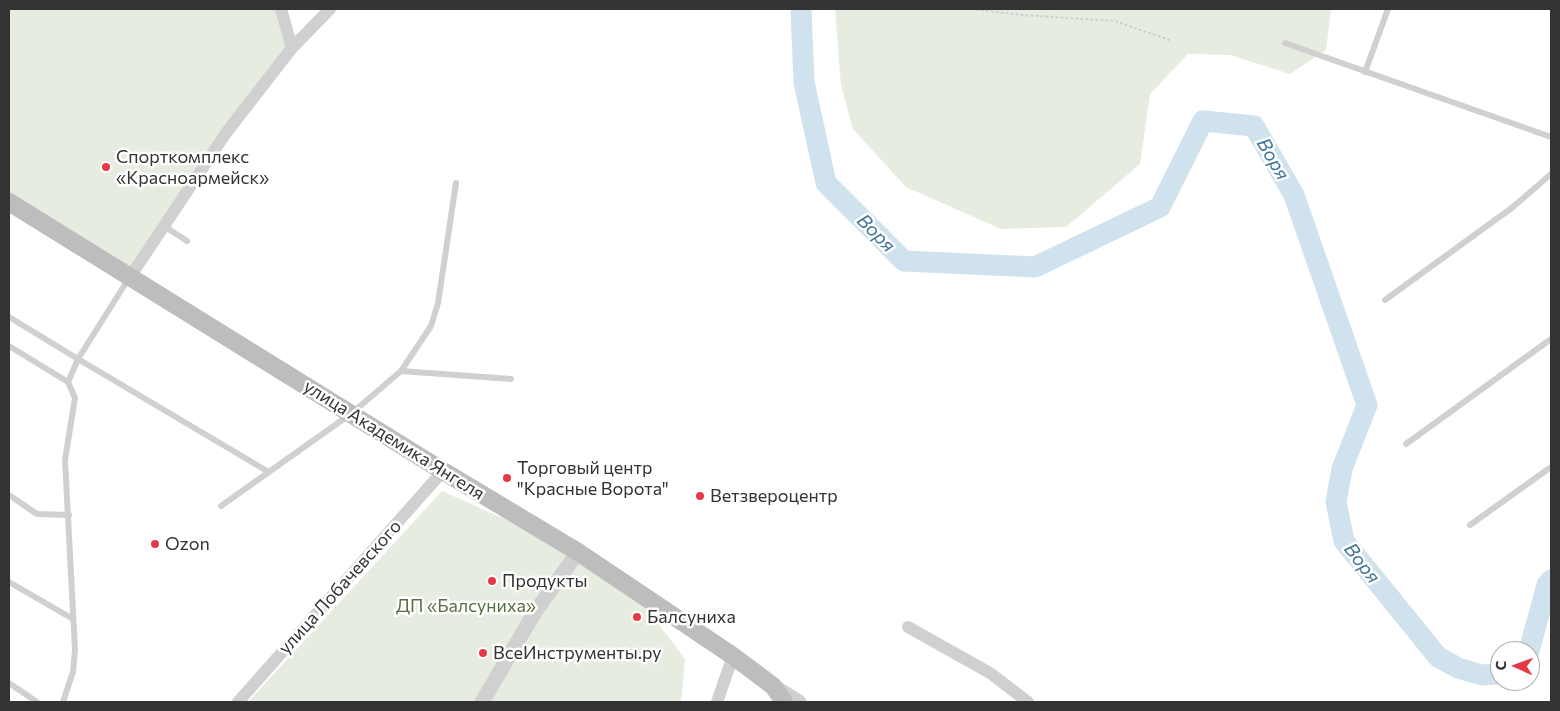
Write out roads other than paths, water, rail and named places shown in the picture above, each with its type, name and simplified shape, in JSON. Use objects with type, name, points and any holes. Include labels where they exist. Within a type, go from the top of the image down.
[{"type":"main road","name":"улица Академика Янгеля","points":[[9,202],[443,471],[578,552],[774,686]]},
{"type":"main road","points":[[774,686],[784,702]]},
{"type":"street","points":[[281,9],[292,48]]},
{"type":"street","points":[[130,276],[226,133],[292,48],[330,9]]},
{"type":"street","name":"улица Лобачевского","points":[[238,702],[443,471]]},
{"type":"street","points":[[482,702],[535,612],[578,552]]},
{"type":"street","points":[[908,628],[990,673],[1028,702]]},
{"type":"street","points":[[717,702],[732,656]]},
{"type":"street","points":[[774,686],[799,702]]},
{"type":"lane","points":[[1365,72],[1388,9]]},
{"type":"lane","points":[[1285,43],[1551,137]]},
{"type":"lane","points":[[1385,300],[1513,207],[1551,174]]},
{"type":"lane","points":[[221,506],[266,471],[352,413],[401,371],[431,326],[438,303],[456,183]]},
{"type":"lane","points":[[164,226],[187,241]]},
{"type":"lane","points":[[68,382],[78,359],[130,276]]},
{"type":"lane","points":[[9,317],[266,471]]},
{"type":"lane","points":[[1406,444],[1551,339]]},
{"type":"lane","points":[[9,346],[68,382],[75,398],[65,460],[75,650],[73,672],[63,702]]},
{"type":"lane","points":[[401,371],[511,379]]},
{"type":"lane","points":[[1470,525],[1551,467]]},
{"type":"lane","points":[[9,495],[37,514],[69,515]]},
{"type":"lane","points":[[9,582],[73,619]]},
{"type":"lane","points":[[9,683],[37,702]]},
{"type":"waterway","name":"Воря","points":[[801,9],[804,82],[826,183],[904,261],[1035,267],[1160,207],[1203,121],[1254,126],[1294,195],[1367,405],[1342,469],[1336,502],[1344,541],[1438,657],[1458,668],[1482,675],[1490,675]]},
{"type":"waterway","name":"Воря","points":[[1532,641],[1547,585],[1551,580]]},
{"type":"place","name":"Спорткомплекс «Красноармейск»","points":[[106,167]]},
{"type":"place","name":"Торговый центр \"Красные Ворота\"","points":[[507,478]]},
{"type":"place","name":"Ветзвероцентр","points":[[700,496]]},
{"type":"place","name":"Ozon","points":[[155,544]]},
{"type":"place","name":"Продукты","points":[[492,581]]},
{"type":"place","name":"Балсуниха","points":[[637,617]]},
{"type":"place","name":"ВсеИнструменты.ру","points":[[483,653]]},
{"type":"park label","name":"ДП «Балсуниха»","points":[[466,606]]}]
